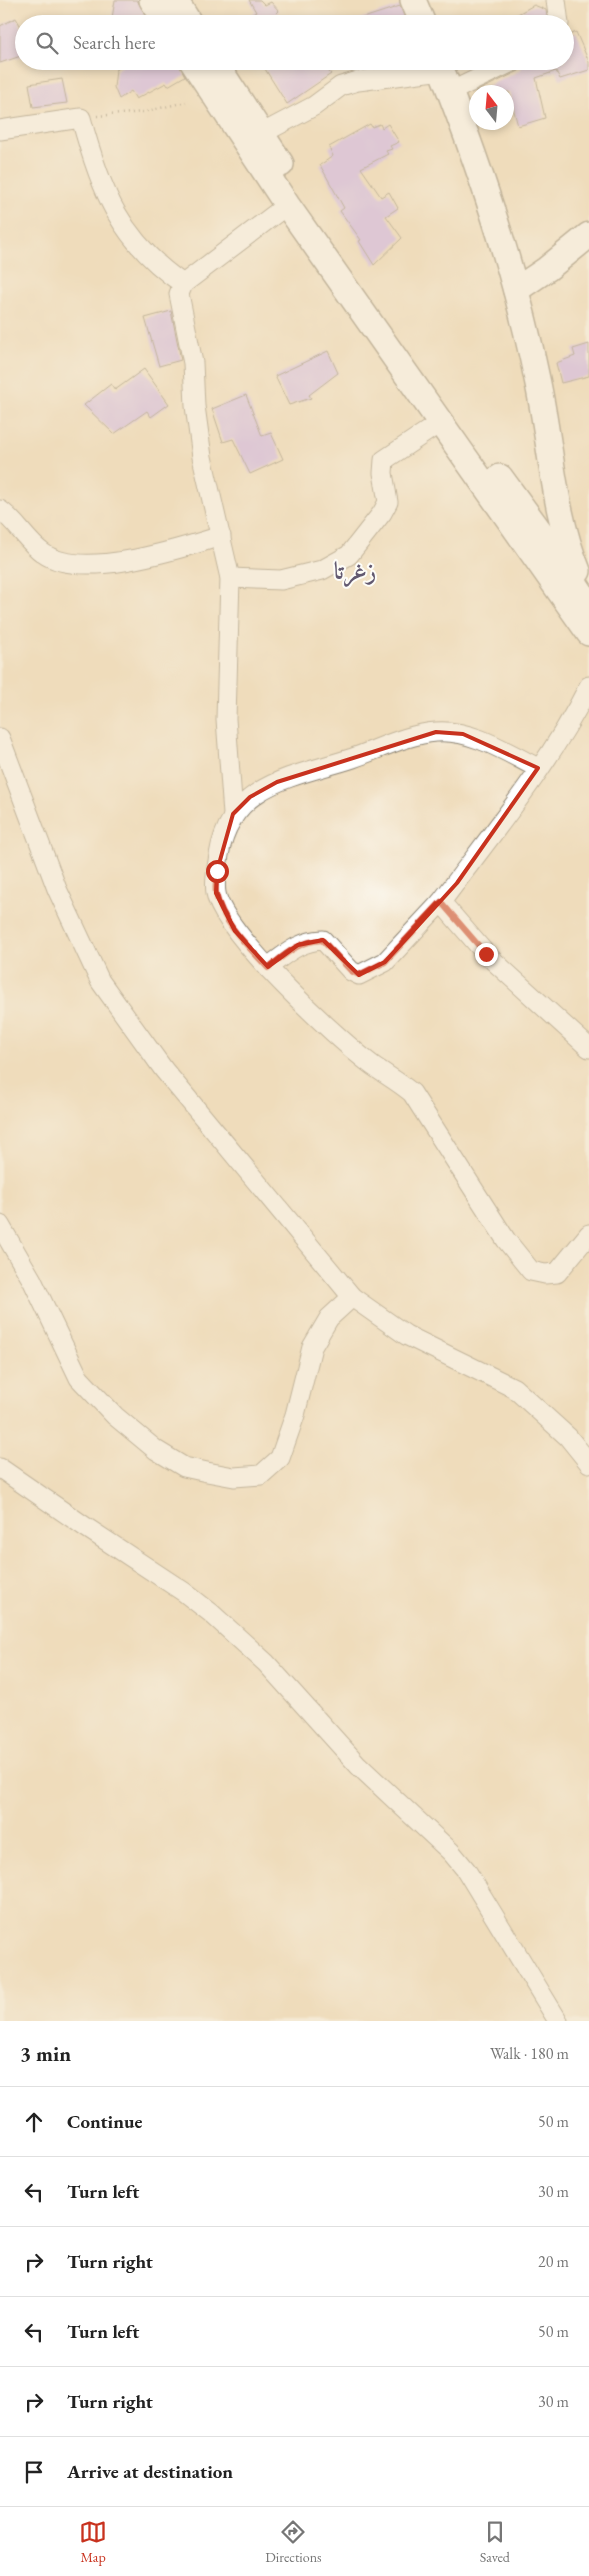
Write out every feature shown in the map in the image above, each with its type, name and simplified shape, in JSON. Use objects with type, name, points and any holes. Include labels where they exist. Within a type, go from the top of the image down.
[{"type":"main road","points":[[152,0],[162,15]]},
{"type":"main road","points":[[175,0],[184,15]]},
{"type":"main road","points":[[413,0],[419,15]]},
{"type":"main road","points":[[198,70],[287,205],[441,422],[541,549],[589,604]]},
{"type":"main road","points":[[220,70],[324,230],[541,549],[589,633]]},
{"type":"main road","points":[[443,74],[494,217],[516,290],[538,379],[568,541],[589,597]]},
{"type":"main road","points":[[516,290],[547,269],[589,235]]},
{"type":"street","points":[[556,0],[557,15]]},
{"type":"street","points":[[261,134],[314,106],[341,86],[358,81],[443,74],[465,70]]},
{"type":"street","points":[[0,130],[81,118],[94,167],[105,194],[118,217],[126,230],[151,258],[183,284]]},
{"type":"street","points":[[233,814],[226,719],[230,578],[202,457],[195,406],[193,363],[179,302],[180,288],[287,205]]},
{"type":"street","points":[[230,578],[281,580],[322,570],[348,555],[382,513],[388,502],[383,473],[384,460],[441,422]]},
{"type":"street","points":[[0,510],[15,522],[43,554],[62,562],[81,565],[114,562],[177,550],[221,536]]},
{"type":"street","points":[[268,968],[298,945],[307,941],[322,940],[351,971],[359,975],[385,962],[441,902],[491,837],[579,706],[589,686]]},
{"type":"street","points":[[538,768],[463,734],[436,732],[277,782],[250,797],[233,814],[221,846],[216,893],[222,910],[235,931],[268,968],[372,1065],[396,1079],[412,1093],[506,1240],[531,1270],[545,1274],[557,1273],[589,1234]]},
{"type":"street","points":[[0,738],[56,889],[100,981],[164,1070],[352,1296],[406,1335],[514,1388],[568,1437],[589,1463]]},
{"type":"street","points":[[441,902],[486,954],[589,1048]]},
{"type":"street","points":[[0,1225],[32,1280],[80,1378],[115,1416],[156,1450],[184,1467],[207,1472],[234,1477],[261,1475],[280,1458],[295,1415],[312,1347],[329,1318],[352,1296]]},
{"type":"street","points":[[0,1468],[184,1592],[266,1664],[358,1766],[451,1852],[466,1870],[558,2021]]},
{"type":"path","points":[[81,118],[143,112],[186,102]]},
{"type":"highlighted area","points":[[436,732],[463,734],[538,768],[457,883],[385,962],[359,975],[323,940],[298,945],[268,967],[235,931],[216,893],[217,871],[233,814],[250,797],[277,782]]},
{"type":"building","points":[[115,0],[137,0],[146,15],[112,15]]},
{"type":"building","points":[[249,0],[260,0],[265,5],[271,2],[279,11],[275,15],[251,15],[256,12]]},
{"type":"building","points":[[534,5],[546,10],[547,15],[516,15]]},
{"type":"building","points":[[400,6],[404,15],[372,15]]},
{"type":"building","points":[[15,18],[15,58],[0,63],[0,26]]},
{"type":"building","points":[[576,32],[589,62],[589,70],[560,79],[556,71],[536,78],[545,118],[518,126],[514,111],[514,85],[490,85],[520,70],[574,70],[574,33]]},
{"type":"building","points":[[116,70],[182,70],[185,76],[168,86],[166,83],[136,99],[131,91],[119,99],[114,87]]},
{"type":"building","points":[[266,70],[328,70],[331,74],[287,104]]},
{"type":"building","points":[[62,79],[67,103],[33,107],[29,84]]},
{"type":"building","points":[[370,124],[372,127],[380,124],[382,128],[388,124],[399,142],[390,146],[392,149],[386,151],[388,154],[361,168],[381,197],[389,192],[398,208],[386,216],[402,238],[374,265],[359,241],[361,240],[340,211],[344,208],[320,165],[333,156],[329,147]]},
{"type":"building","points":[[171,311],[181,360],[159,366],[145,318]]},
{"type":"building","points":[[589,344],[589,376],[561,383],[556,363],[575,356],[573,349]]},
{"type":"building","points":[[328,351],[338,373],[309,395],[311,398],[289,405],[275,376]]},
{"type":"building","points":[[144,369],[169,404],[151,417],[147,411],[114,434],[84,405],[111,384],[115,390]]},
{"type":"building","points":[[246,395],[262,436],[271,433],[283,459],[250,474],[233,439],[223,442],[212,409]]},
{"type":"district","name":"زغرتا","points":[[355,570]]},
{"type":"route","points":[[217,871],[216,893],[222,910],[235,931],[268,968],[298,945],[307,941],[322,940],[351,971],[359,975],[385,962],[441,902],[486,954]]}]
